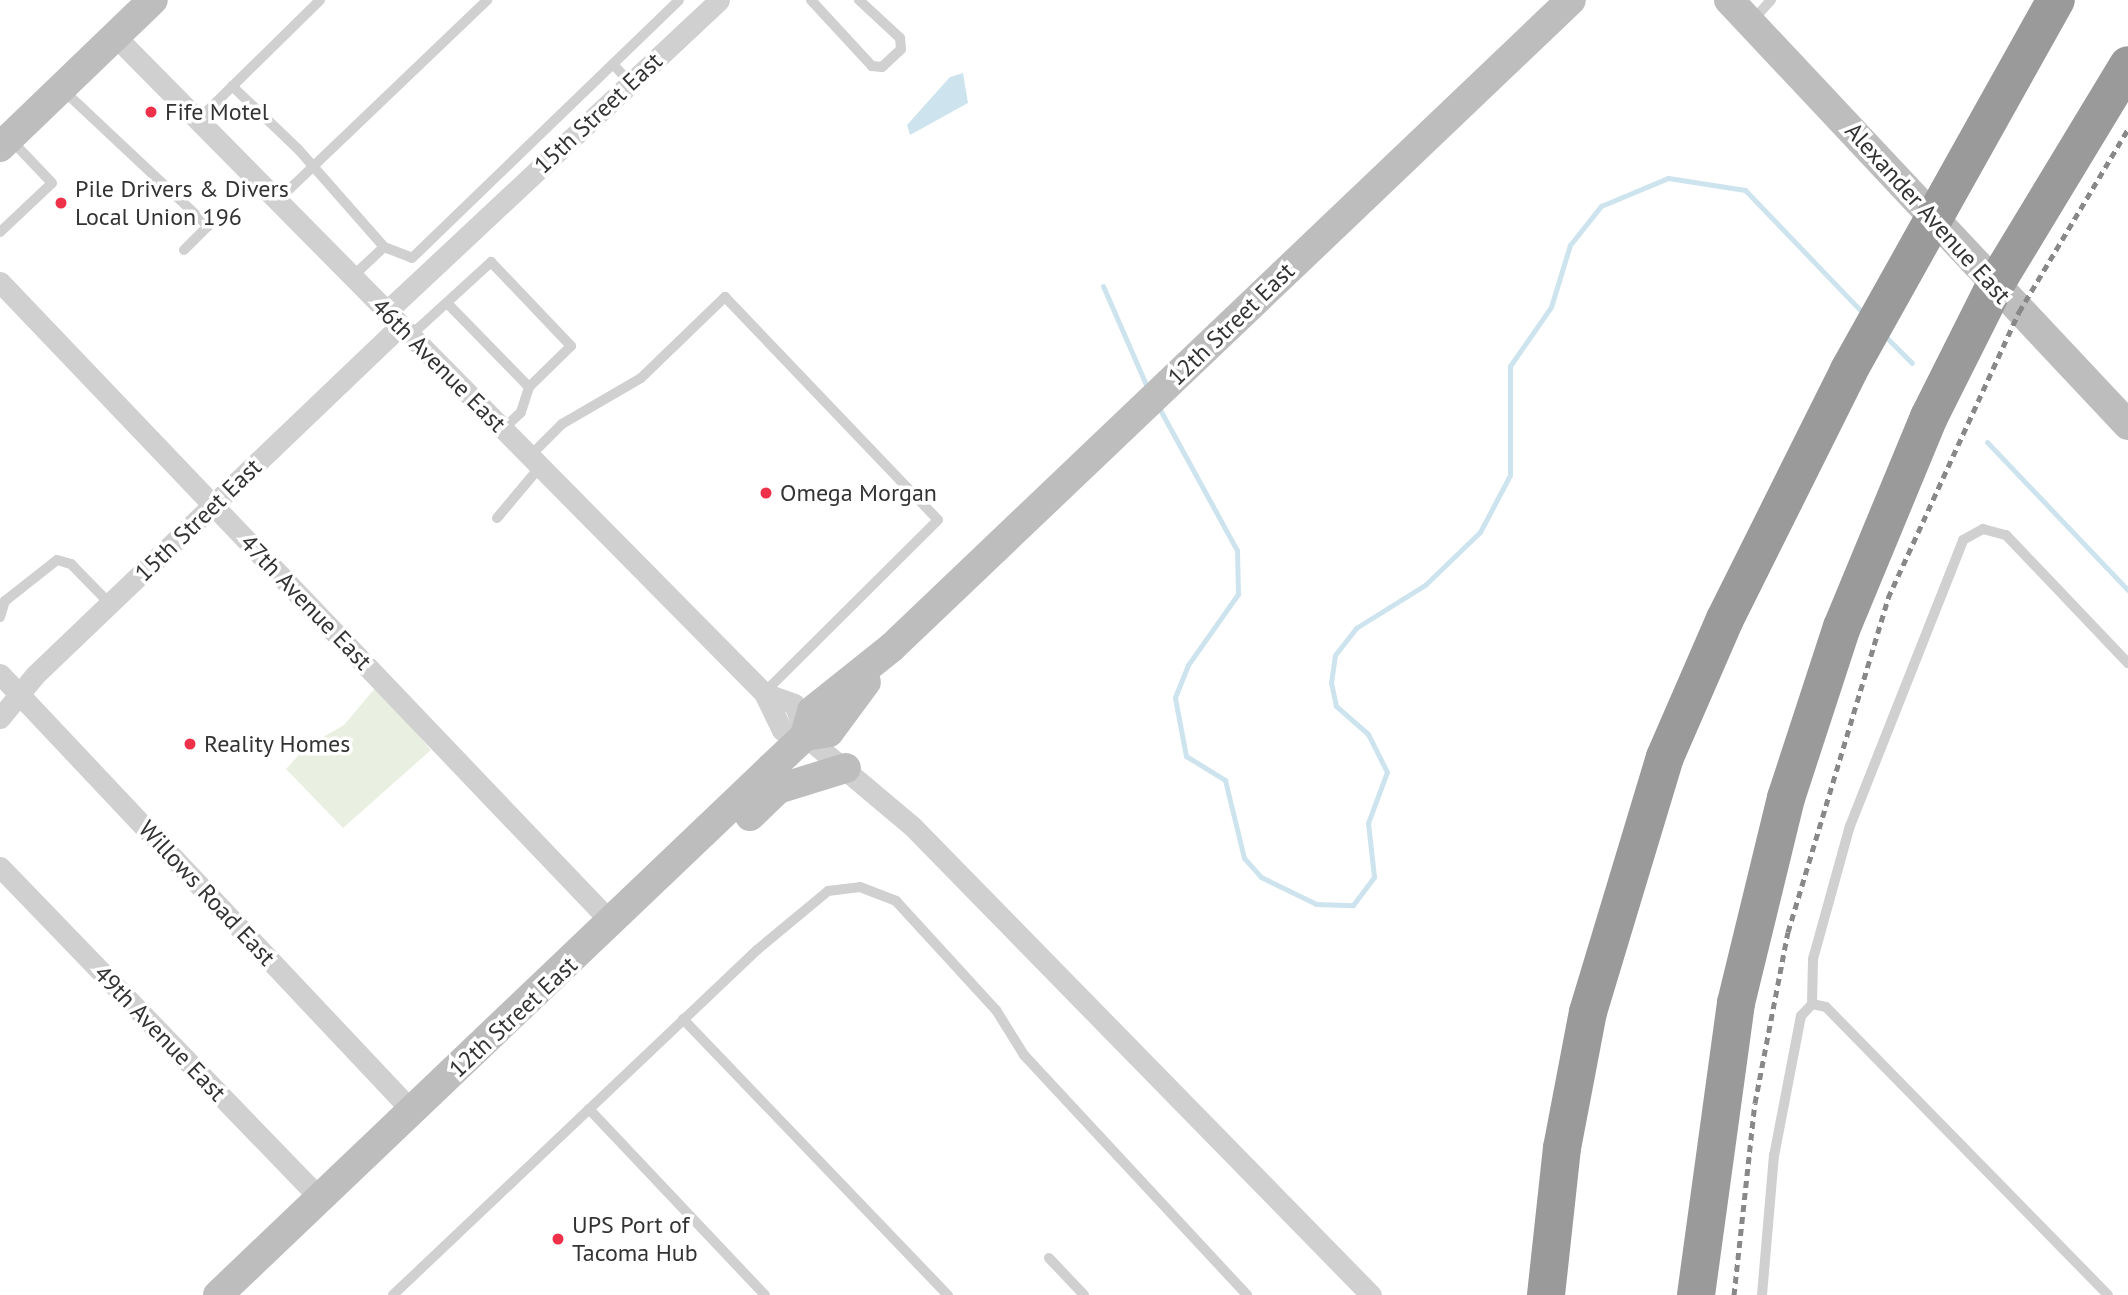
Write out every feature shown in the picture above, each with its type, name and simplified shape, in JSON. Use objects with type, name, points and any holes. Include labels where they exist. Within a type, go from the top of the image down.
[{"type":"highway","points":[[1546,1295],[1574,1080],[1642,820],[1707,657],[1849,370],[1898,278],[2056,0]]},
{"type":"highway","points":[[1696,1295],[1737,1003],[1786,798],[1877,537],[1995,285],[2128,65]]},
{"type":"street","points":[[5,142],[153,0]]},
{"type":"street","name":"12th Street East","points":[[218,1295],[806,736],[812,711],[891,648],[1571,0]]},
{"type":"street","name":"Alexander Avenue East","points":[[1729,0],[1934,215],[1995,285],[2128,425]]},
{"type":"street","name":"15th Street East","points":[[0,718],[20,694],[110,604],[399,325],[454,248],[714,2]]},
{"type":"street","name":"46th Avenue East","points":[[115,36],[764,693],[782,730],[806,736]]},
{"type":"street","name":"47th Avenue East","points":[[0,282],[612,923]]},
{"type":"street","name":"Willows Road East","points":[[0,674],[413,1112]]},
{"type":"street","points":[[806,736],[913,827],[1371,1295]]},
{"type":"street","points":[[612,923],[694,870],[778,789],[846,768]]},
{"type":"street","name":"49th Avenue East","points":[[0,867],[320,1198]]},
{"type":"lane","points":[[198,120],[320,0]]},
{"type":"lane","points":[[277,201],[487,0]]},
{"type":"lane","points":[[232,86],[298,149],[310,170],[384,247],[412,258],[679,0]]},
{"type":"lane","points":[[811,0],[872,66],[882,67],[901,49],[900,38],[859,0]]},
{"type":"lane","points":[[1751,22],[1772,0]]},
{"type":"lane","points":[[613,64],[630,83]]},
{"type":"lane","points":[[61,88],[208,226],[184,250]]},
{"type":"lane","points":[[545,129],[562,147]]},
{"type":"lane","points":[[0,232],[51,183],[5,142]]},
{"type":"lane","points":[[442,228],[454,248]]},
{"type":"lane","points":[[352,277],[384,247]]},
{"type":"lane","points":[[399,325],[447,303],[491,262],[571,346],[528,387],[521,412],[502,430]]},
{"type":"lane","points":[[497,518],[562,424],[641,378],[725,297],[938,520],[764,693]]},
{"type":"lane","points":[[447,303],[528,387]]},
{"type":"lane","points":[[1762,1295],[1774,1156],[1801,1016],[1812,1004],[1813,960],[1850,826],[1963,540],[1983,529],[2006,535],[2128,663]]},
{"type":"lane","points":[[0,617],[5,601],[57,560],[71,564],[110,604]]},
{"type":"lane","points":[[393,1295],[683,1019],[828,891],[860,887],[896,901],[996,1010],[1024,1055],[1247,1295]]},
{"type":"lane","points":[[1812,1004],[1826,1007],[2108,1295]]},
{"type":"lane","points":[[683,1019],[948,1295]]},
{"type":"lane","points":[[589,1110],[765,1295]]},
{"type":"lane","points":[[1049,1258],[1084,1295]]},
{"type":"green space","points":[[376,687],[431,750],[343,828],[286,769],[307,746],[344,725]]},
{"type":"water","points":[[963,73],[968,103],[910,135],[907,125],[950,77]]},
{"type":"waterway","points":[[1158,406],[1237,550],[1238,594],[1188,665],[1175,698],[1186,756],[1225,780],[1244,858],[1261,877],[1316,904],[1353,905],[1374,877],[1368,823],[1387,772],[1368,734],[1336,706],[1331,683],[1335,655],[1356,628],[1425,585],[1480,532],[1510,475],[1510,366],[1551,307],[1570,245],[1601,206],[1668,178],[1745,190],[1864,314]]},
{"type":"waterway","points":[[1103,286],[1148,389]]},
{"type":"waterway","points":[[1885,336],[1912,363]]},
{"type":"waterway","points":[[1987,442],[2128,590]]},
{"type":"railway","points":[[1734,1295],[1755,1103],[1788,932],[1888,598],[2019,312],[2128,129]]},
{"type":"place","name":"Fife Motel","points":[[151,112]]},
{"type":"place","name":"Pile Drivers & Divers Local Union 196","points":[[61,203]]},
{"type":"place","name":"Omega Morgan","points":[[766,493]]},
{"type":"place","name":"Reality Homes","points":[[190,744]]},
{"type":"place","name":"UPS Port of Tacoma Hub","points":[[558,1239]]}]
